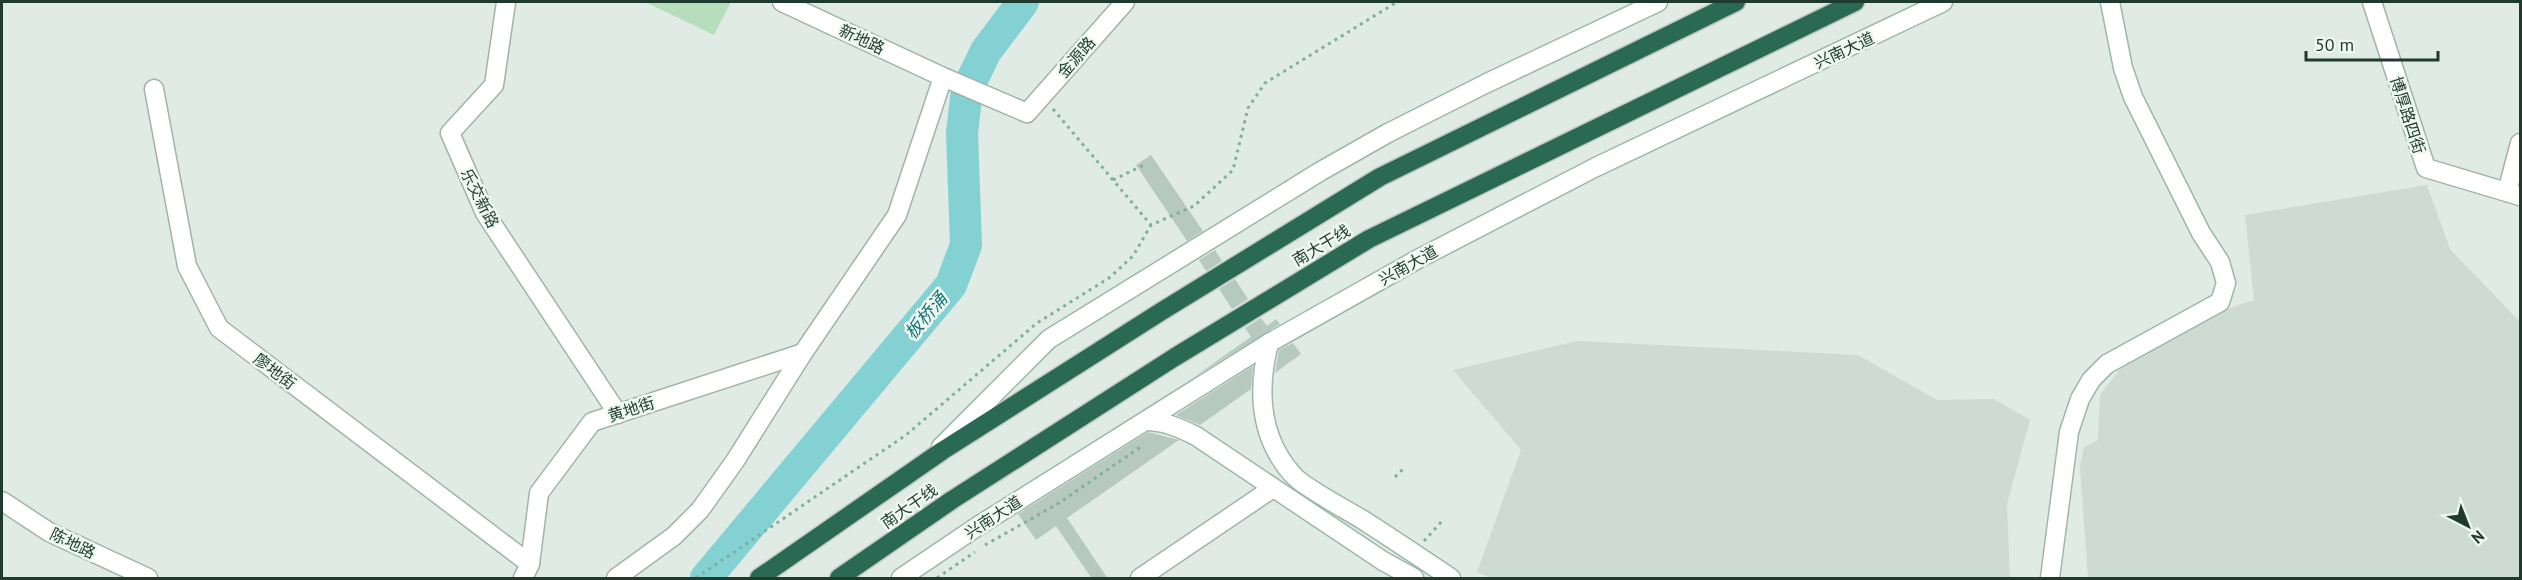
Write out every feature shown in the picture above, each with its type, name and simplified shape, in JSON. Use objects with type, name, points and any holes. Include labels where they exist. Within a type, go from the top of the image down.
[{"type":"highway","name":"南大干线","points":[[759,579],[923,464],[1162,311],[1380,177],[1736,2]]},
{"type":"highway","name":"南大干线","points":[[839,579],[952,500],[1174,357],[1369,239],[1855,2]]},
{"type":"street","name":"乐交新路","points":[[506,2],[494,85],[450,134],[485,213],[618,414]]},
{"type":"street","name":"新地路","points":[[782,2],[943,77],[1027,113]]},
{"type":"street","name":"金源路","points":[[1027,113],[1125,2]]},
{"type":"street","points":[[923,464],[1049,339],[1311,177],[1388,133],[1658,2]]},
{"type":"street","name":"兴南大道","points":[[901,579],[978,526],[1269,343],[1418,259],[1596,167],[1943,2]]},
{"type":"street","points":[[2050,579],[2069,432],[2080,399],[2091,380],[2107,364],[2220,302],[2226,283],[2220,262],[2200,233],[2133,97],[2123,68],[2110,2]]},
{"type":"street","name":"博厚路四街","points":[[2372,2],[2426,168],[2514,194]]},
{"type":"street","points":[[616,579],[674,536],[700,510],[735,461],[803,353],[897,215],[943,77]]},
{"type":"street","name":"廖地街","points":[[154,90],[187,266],[219,328],[526,571]]},
{"type":"street","points":[[2514,194],[2520,143]]},
{"type":"street","points":[[1269,343],[1261,395],[1264,421],[1272,443],[1294,477],[1396,541],[1451,579]]},
{"type":"street","name":"黄地街","points":[[526,571],[539,493],[592,422],[803,353]]},
{"type":"street","points":[[1145,421],[1159,421],[1173,425],[1196,436],[1383,561],[1414,579]]},
{"type":"street","points":[[1140,579],[1273,488]]},
{"type":"street","name":"陈地路","points":[[2,501],[49,532],[148,579]]},
{"type":"street","points":[[1383,561],[1396,541]]},
{"type":"path","points":[[696,579],[906,435],[1037,323],[1109,278],[1133,256],[1151,225],[1194,206],[1233,170],[1248,108],[1265,83],[1397,2]]},
{"type":"path","points":[[1042,96],[1151,225]]},
{"type":"path","points":[[1113,180],[1144,165]]},
{"type":"path","points":[[937,579],[983,546],[1059,503],[1144,444]]},
{"type":"path","points":[[1395,477],[1404,468]]},
{"type":"path","points":[[1413,553],[1443,520]]},
{"type":"shaded area","points":[[2427,185],[2450,249],[2520,322],[2520,578],[2088,578],[2080,467],[2084,447],[2098,440],[2100,395],[2120,369],[2195,320],[2254,300],[2245,215]]},
{"type":"shaded area","points":[[1577,341],[1858,355],[1937,400],[1994,399],[2030,420],[2007,504],[2010,578],[1491,578],[1477,572],[1521,450],[1453,370]]},
{"type":"green space","points":[[645,2],[731,2],[714,35]]},
{"type":"building","points":[[1151,155],[1203,231],[1187,241],[1136,165]]},
{"type":"building","points":[[1215,250],[1222,261],[1206,271],[1199,260]]},
{"type":"building","points":[[1235,279],[1248,299],[1232,309],[1219,289]]},
{"type":"building","points":[[1261,318],[1267,326],[1276,319],[1280,324],[1195,376],[1251,337],[1245,328]]},
{"type":"building","points":[[1293,343],[1301,354],[1275,373],[1279,350]]},
{"type":"building","points":[[1253,366],[1251,389],[1200,425],[1176,415]]},
{"type":"building","points":[[1148,432],[1179,440],[1067,518],[1108,579],[1092,579],[1056,526],[1036,540],[1018,514]]},
{"type":"waterway","name":"板桥涌","points":[[706,578],[951,285],[966,245],[962,133],[967,90],[986,51],[1023,2]]}]
